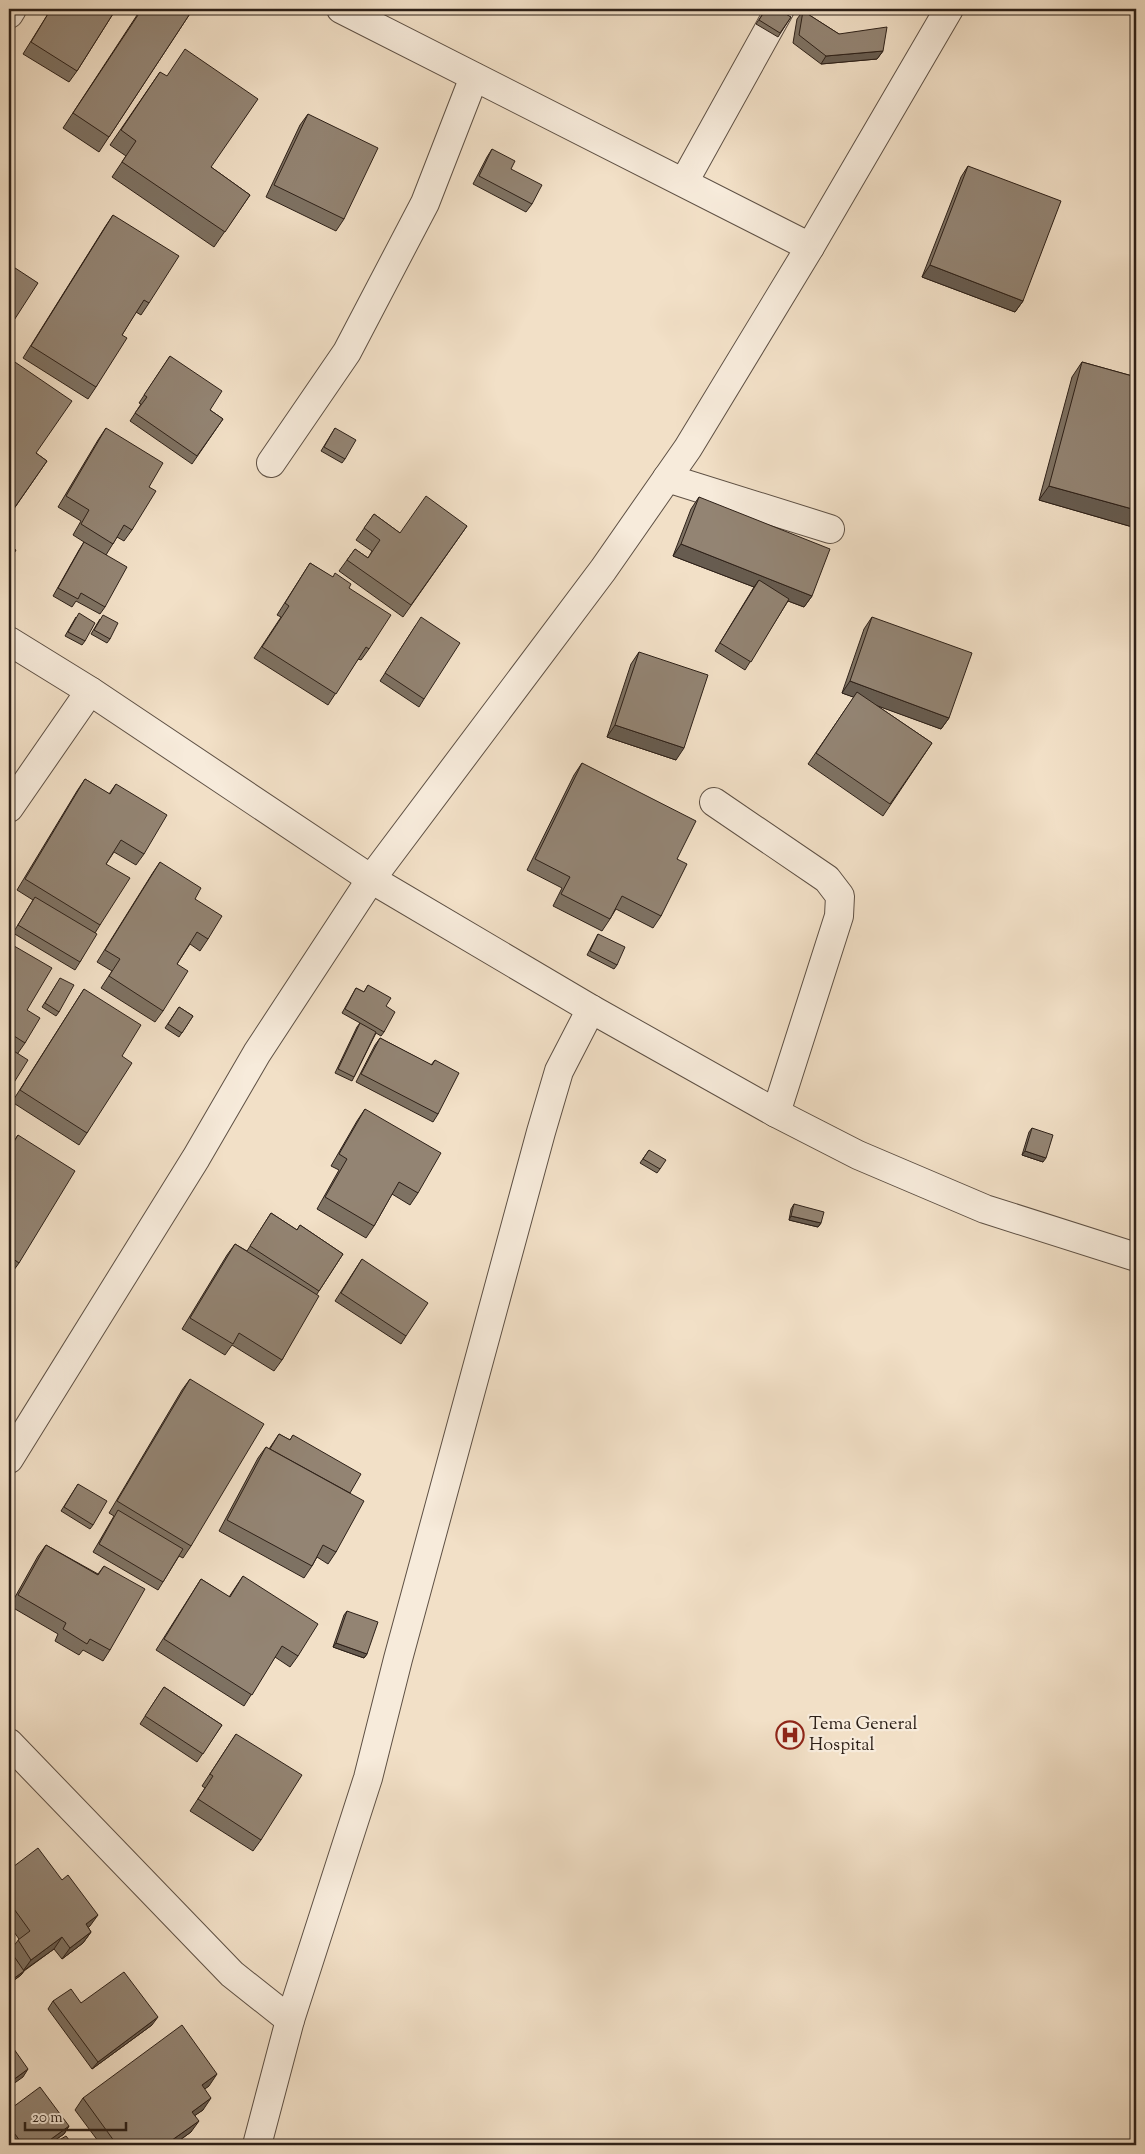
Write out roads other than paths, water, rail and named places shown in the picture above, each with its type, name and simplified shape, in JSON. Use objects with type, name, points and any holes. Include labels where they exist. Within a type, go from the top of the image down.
[{"type":"street","points":[[9,14],[12,9]]},
{"type":"street","points":[[341,9],[810,247]]},
{"type":"street","points":[[684,182],[780,9]]},
{"type":"street","points":[[9,1459],[196,1158],[257,1053],[371,879],[528,671],[688,448],[810,247],[948,9]]},
{"type":"street","points":[[271,463],[352,343],[425,203],[474,77]]},
{"type":"street","points":[[667,478],[830,529]]},
{"type":"street","points":[[9,641],[90,691],[371,879],[591,1008],[776,1113],[858,1155],[985,1209],[1136,1257]]},
{"type":"street","points":[[9,808],[90,691]]},
{"type":"street","points":[[714,802],[827,879],[840,896],[839,916],[776,1113]]},
{"type":"street","points":[[256,2145],[290,2020],[368,1778],[434,1524],[557,1080],[591,1008]]},
{"type":"street","points":[[9,1742],[226,1968],[290,2020]]},
{"type":"place","name":"Tema General Hospital","points":[[790,1735]]}]
